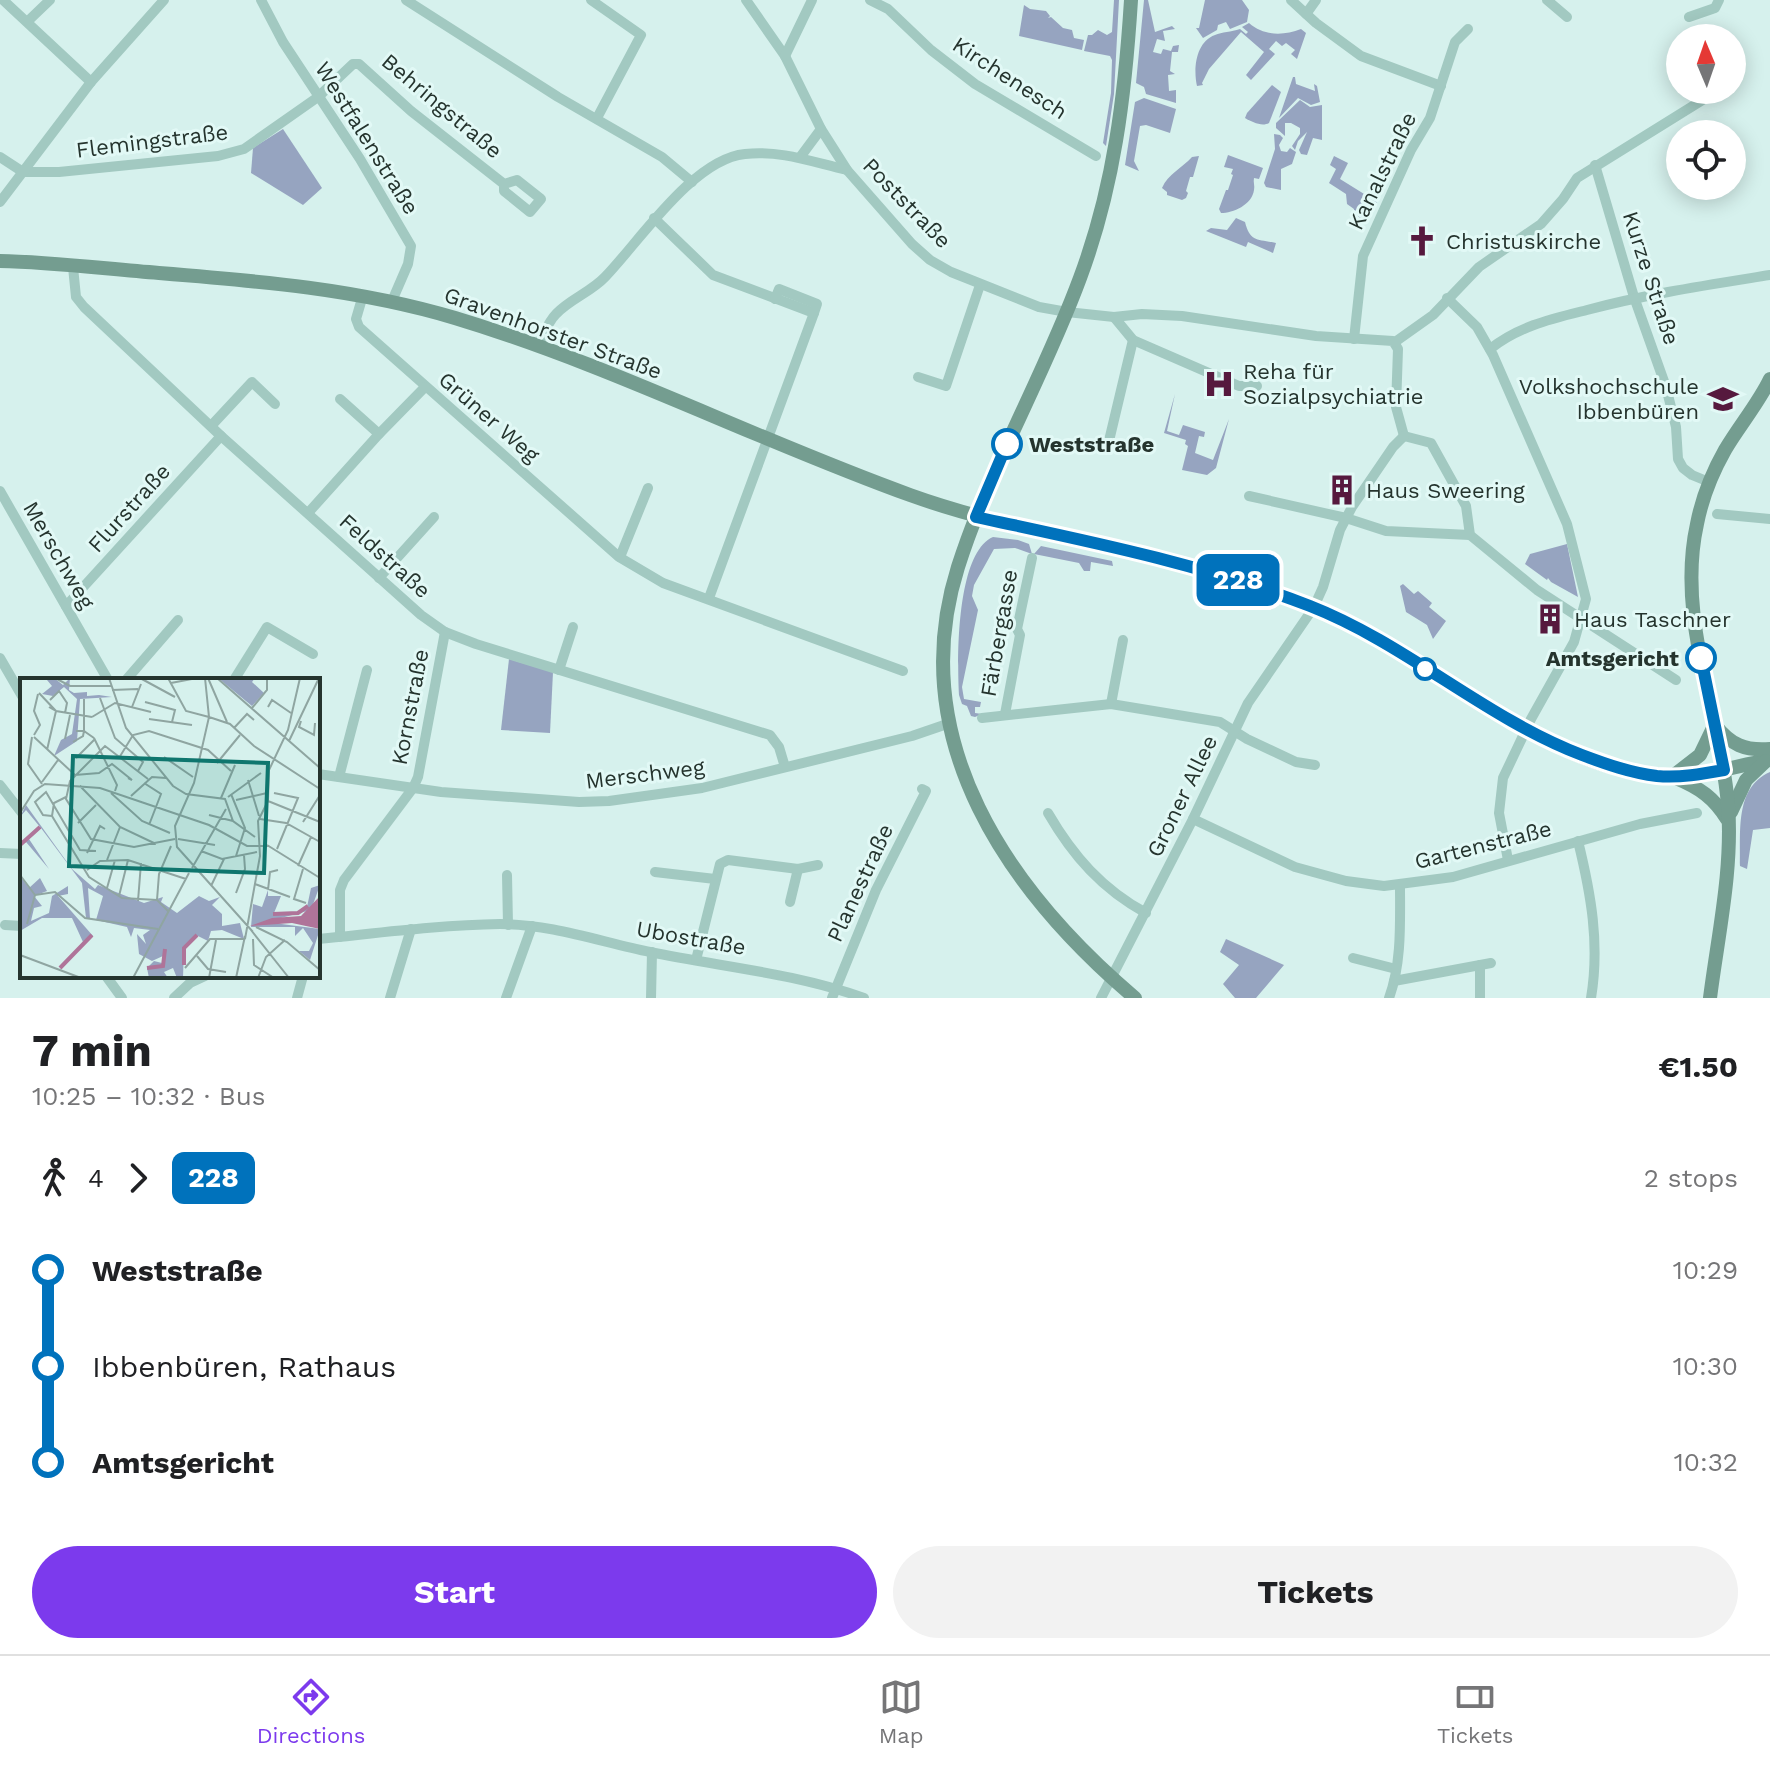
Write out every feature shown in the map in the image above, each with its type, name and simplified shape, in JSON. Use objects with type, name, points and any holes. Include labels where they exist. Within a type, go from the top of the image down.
[{"type":"main road","points":[[1131,0],[1124,101],[1112,175],[1091,248],[1067,312],[976,517],[957,570],[946,635],[944,674],[950,723],[971,794],[996,843],[1046,911],[1135,998]]},
{"type":"main road","name":"Gravenhorster Straße","points":[[0,261],[293,285],[363,295],[452,317],[537,346],[911,496],[976,517],[1183,565],[1251,584],[1314,607],[1394,649],[1526,731],[1610,765],[1642,774],[1672,776]]},
{"type":"main road","points":[[1710,998],[1726,881],[1729,822],[1724,770],[1692,596],[1696,527],[1709,482],[1770,379]]},
{"type":"main road","points":[[1715,725],[1737,746],[1769,757]]},
{"type":"main road","points":[[1672,776],[1700,755],[1715,725]]},
{"type":"main road","points":[[1672,776],[1724,770],[1769,757]]},
{"type":"main road","points":[[1729,822],[1742,787],[1769,757]]},
{"type":"main road","points":[[1672,776],[1714,799],[1729,822]]},
{"type":"street","points":[[3,0],[91,82]]},
{"type":"street","points":[[28,21],[50,0]]},
{"type":"street","points":[[0,202],[91,82],[164,0]]},
{"type":"street","name":"Westfalenstraße","points":[[261,0],[283,42],[360,159],[411,246],[408,264],[392,301]]},
{"type":"street","points":[[591,0],[641,35],[597,118]]},
{"type":"street","name":"Poststraße","points":[[746,0],[785,56],[821,129],[847,170],[930,260],[980,285],[1039,307],[1114,317],[1142,314],[1216,321],[1397,345]]},
{"type":"street","points":[[785,56],[812,0]]},
{"type":"street","name":"Kirchenesch","points":[[870,0],[888,9],[931,50],[975,84],[1096,156]]},
{"type":"street","points":[[1291,0],[1361,56],[1441,86]]},
{"type":"street","points":[[1306,14],[1316,0]]},
{"type":"street","points":[[1547,0],[1567,17]]},
{"type":"street","points":[[1689,17],[1715,8],[1719,0]]},
{"type":"street","points":[[414,2],[558,97],[662,157],[692,182]]},
{"type":"street","name":"Kanalstraße","points":[[1354,339],[1363,256],[1411,150],[1430,118],[1455,42],[1468,29]]},
{"type":"street","name":"Behringstraße","points":[[318,97],[353,64],[364,66],[411,111],[504,184]]},
{"type":"street","name":"Flemingstraße","points":[[23,172],[137,166],[218,156],[244,149],[318,97]]},
{"type":"street","points":[[1404,436],[1396,407],[1397,345],[1433,315],[1479,267],[1541,224],[1577,178],[1696,104]]},
{"type":"street","points":[[801,156],[821,129]]},
{"type":"street","points":[[537,346],[556,314],[603,280],[654,218],[692,182],[720,162],[741,154],[801,156],[847,170]]},
{"type":"street","points":[[0,157],[23,172]]},
{"type":"street","name":"Kurze Straße","points":[[1595,165],[1634,297],[1670,399],[1678,459],[1683,468],[1709,482]]},
{"type":"street","points":[[654,218],[713,275],[814,313],[709,598]]},
{"type":"street","name":"Feldstraße","points":[[73,267],[76,297],[84,307],[221,436],[379,578],[445,632],[770,735],[779,747],[785,767]]},
{"type":"street","points":[[1490,349],[1521,328],[1634,297],[1770,275]]},
{"type":"street","points":[[918,377],[946,386],[980,285]]},
{"type":"street","name":"Grüner Weg","points":[[363,295],[356,319],[359,327],[620,557],[663,583],[903,671]]},
{"type":"street","points":[[1447,298],[1477,327],[1490,349],[1572,539],[1586,599],[1574,642],[1508,767],[1500,795],[1501,831],[1508,860]]},
{"type":"street","points":[[1114,317],[1133,340],[1239,386],[1257,386]]},
{"type":"street","points":[[1108,445],[1133,340]]},
{"type":"street","points":[[211,426],[252,382],[275,404]]},
{"type":"street","points":[[308,513],[425,387]]},
{"type":"street","points":[[340,399],[379,434]]},
{"type":"street","name":"Flurstraße","points":[[66,606],[221,436]]},
{"type":"street","points":[[1404,436],[1431,443],[1466,506],[1470,535]]},
{"type":"street","points":[[982,718],[1111,704],[1220,722],[1236,731],[1248,703],[1314,607],[1346,518],[1379,467],[1404,436]]},
{"type":"street","points":[[620,557],[648,488]]},
{"type":"street","name":"Merschweg","points":[[0,491],[107,678]]},
{"type":"street","points":[[1249,496],[1346,518],[1386,531],[1470,535],[1537,590],[1676,680]]},
{"type":"street","points":[[1717,514],[1770,519]]},
{"type":"street","points":[[379,578],[434,517]]},
{"type":"street","name":"Färbergasse","points":[[1005,714],[1020,635],[1017,629],[1032,558]]},
{"type":"street","points":[[128,678],[178,620]]},
{"type":"street","points":[[235,678],[267,627],[313,654]]},
{"type":"street","points":[[559,670],[573,627]]},
{"type":"street","name":"Kornstraße","points":[[413,788],[418,777],[445,632]]},
{"type":"street","points":[[1111,704],[1123,640]]},
{"type":"street","points":[[0,658],[20,693]]},
{"type":"street","points":[[339,777],[367,670]]},
{"type":"street","name":"Merschweg","points":[[320,774],[413,788],[563,801],[609,801],[702,788],[912,736],[950,723]]},
{"type":"street","name":"Groner Allee","points":[[1101,998],[1236,731],[1296,762],[1315,765]]},
{"type":"street","points":[[0,785],[20,810]]},
{"type":"street","points":[[340,937],[340,890],[344,880],[413,788]]},
{"type":"street","name":"Planestraße","points":[[833,993],[876,890],[926,791],[922,789]]},
{"type":"street","points":[[1048,813],[1082,865],[1115,895],[1146,913]]},
{"type":"street","name":"Gartenstraße","points":[[1193,819],[1306,871],[1366,885],[1400,885],[1453,877],[1664,814],[1697,813]]},
{"type":"street","points":[[1578,841],[1589,884],[1595,929],[1596,969],[1591,998]]},
{"type":"street","points":[[0,853],[20,854]]},
{"type":"street","points":[[696,960],[720,864],[728,860],[798,869],[818,865]]},
{"type":"street","points":[[790,902],[798,869]]},
{"type":"street","points":[[655,872],[715,879]]},
{"type":"street","points":[[507,875],[508,925]]},
{"type":"street","points":[[1389,998],[1400,936],[1400,885]]},
{"type":"street","points":[[5,925],[20,926]]},
{"type":"street","points":[[506,998],[532,926]]},
{"type":"street","name":"Ubostraße","points":[[320,939],[411,929],[532,926],[652,952],[767,971],[833,993],[864,998]]},
{"type":"street","points":[[390,998],[411,929]]},
{"type":"street","points":[[651,998],[652,952]]},
{"type":"street","points":[[1353,958],[1396,969]]},
{"type":"street","points":[[1394,981],[1485,964],[1480,998]]},
{"type":"street","points":[[107,978],[122,998]]},
{"type":"street","points":[[174,998],[190,983],[201,978]]},
{"type":"street","points":[[297,998],[302,978]]},
{"type":"shaded area","points":[[1114,0],[1119,0],[1114,94],[1106,146],[1103,143],[1111,93],[1112,60],[1110,56],[1084,51],[1088,35],[1098,30],[1107,35],[1112,32]]},
{"type":"shaded area","points":[[1144,0],[1148,0],[1155,32],[1172,26],[1175,29],[1163,31],[1165,41],[1157,39],[1153,52],[1161,54],[1163,49],[1171,51],[1173,46],[1179,45],[1178,52],[1172,52],[1170,71],[1175,74],[1168,75],[1169,91],[1176,90],[1176,103],[1146,94],[1144,87],[1136,83]]},
{"type":"shaded area","points":[[1205,0],[1242,0],[1249,10],[1247,22],[1230,29],[1226,22],[1203,38],[1196,28],[1199,28]]},
{"type":"shaded area","points":[[1024,5],[1046,11],[1050,16],[1048,18],[1072,30],[1074,38],[1084,40],[1082,50],[1019,36]]},
{"type":"shaded area","points":[[1249,23],[1274,34],[1301,29],[1306,33],[1297,59],[1291,54],[1295,50],[1286,43],[1282,46],[1276,41],[1269,49],[1275,54],[1251,80],[1246,75],[1264,52],[1241,32],[1209,69],[1203,85],[1197,86],[1196,64],[1204,43],[1221,33],[1240,29],[1246,34],[1248,32],[1242,27]]},
{"type":"shaded area","points":[[1293,77],[1296,84],[1315,91],[1314,84],[1317,86],[1320,102],[1311,105],[1298,98],[1279,118]]},
{"type":"shaded area","points":[[1272,85],[1281,92],[1269,123],[1260,124],[1245,118],[1247,113]]},
{"type":"shaded area","points":[[1144,98],[1176,109],[1170,133],[1140,126],[1134,161],[1139,171],[1125,165],[1135,102]]},
{"type":"shaded area","points":[[1300,100],[1310,107],[1322,105],[1322,140],[1313,138],[1307,155],[1299,150],[1307,132],[1298,141],[1295,150],[1292,146],[1300,134],[1300,128],[1285,123],[1285,136],[1276,128],[1276,123]]},
{"type":"shaded area","points":[[283,129],[322,188],[303,205],[251,173],[253,148]]},
{"type":"shaded area","points":[[1274,134],[1283,138],[1279,145],[1281,151],[1287,152],[1290,148],[1296,152],[1292,164],[1281,169],[1281,190],[1266,187],[1264,183],[1275,149]]},
{"type":"shaded area","points":[[1228,155],[1263,168],[1259,179],[1254,178],[1250,200],[1236,210],[1221,213],[1219,209],[1233,175],[1233,169],[1224,167]]},
{"type":"shaded area","points":[[1199,156],[1186,198],[1182,200],[1167,195],[1162,188],[1168,179],[1192,157]]},
{"type":"shaded area","points":[[1334,156],[1348,163],[1340,179],[1377,202],[1367,223],[1354,215],[1354,209],[1347,204],[1346,194],[1329,183],[1336,169],[1330,165]]},
{"type":"shaded area","points":[[1236,218],[1245,222],[1249,233],[1255,238],[1276,243],[1273,253],[1248,242],[1246,247],[1206,231],[1211,228],[1227,230]]},
{"type":"shaded area","points":[[1175,394],[1167,431],[1179,435],[1183,425],[1205,432],[1204,437],[1199,436],[1195,453],[1213,460],[1229,419],[1216,468],[1207,475],[1182,470],[1188,446],[1186,440],[1164,433]]},
{"type":"shaded area","points":[[993,537],[1029,544],[1032,554],[1015,548],[994,549],[974,585],[972,596],[978,610],[962,687],[964,699],[981,702],[980,707],[975,707],[975,713],[982,714],[975,717],[962,704],[959,695],[961,609],[972,564],[981,547]]},
{"type":"shaded area","points":[[1567,544],[1578,597],[1525,564],[1530,554]]},
{"type":"shaded area","points":[[1041,546],[1112,561],[1113,566],[1091,562],[1090,571],[1084,571],[1079,563],[1034,554]]},
{"type":"shaded area","points":[[1403,584],[1432,603],[1429,607],[1446,621],[1433,639],[1427,625],[1406,612],[1400,586]]},
{"type":"shaded area","points":[[509,659],[553,672],[550,733],[501,730]]},
{"type":"shaded area","points":[[1770,772],[1770,828],[1753,830],[1747,869],[1740,866],[1740,826],[1745,800],[1758,779]]},
{"type":"shaded area","points":[[1226,939],[1284,965],[1256,998],[1235,998],[1223,984],[1239,965],[1220,952]]},
{"type":"bus line","name":"228","points":[[1007,444],[976,517],[1183,565],[1251,584],[1314,607],[1394,649],[1526,731],[1610,765],[1658,776],[1700,775],[1724,770],[1701,658]]},
{"type":"place","name":"Christuskirche","points":[[1422,241]]},
{"type":"place","name":"Reha für Sozialpsychiatrie","points":[[1219,384]]},
{"type":"place","name":"Volkshochschule Ibbenbüren","points":[[1723,399]]},
{"type":"place","name":"Weststraße","points":[[1007,444]]},
{"type":"place","name":"Haus Sweering","points":[[1342,490]]},
{"type":"place","name":"Haus Taschner","points":[[1550,619]]},
{"type":"place","name":"Amtsgericht","points":[[1701,658]]}]
